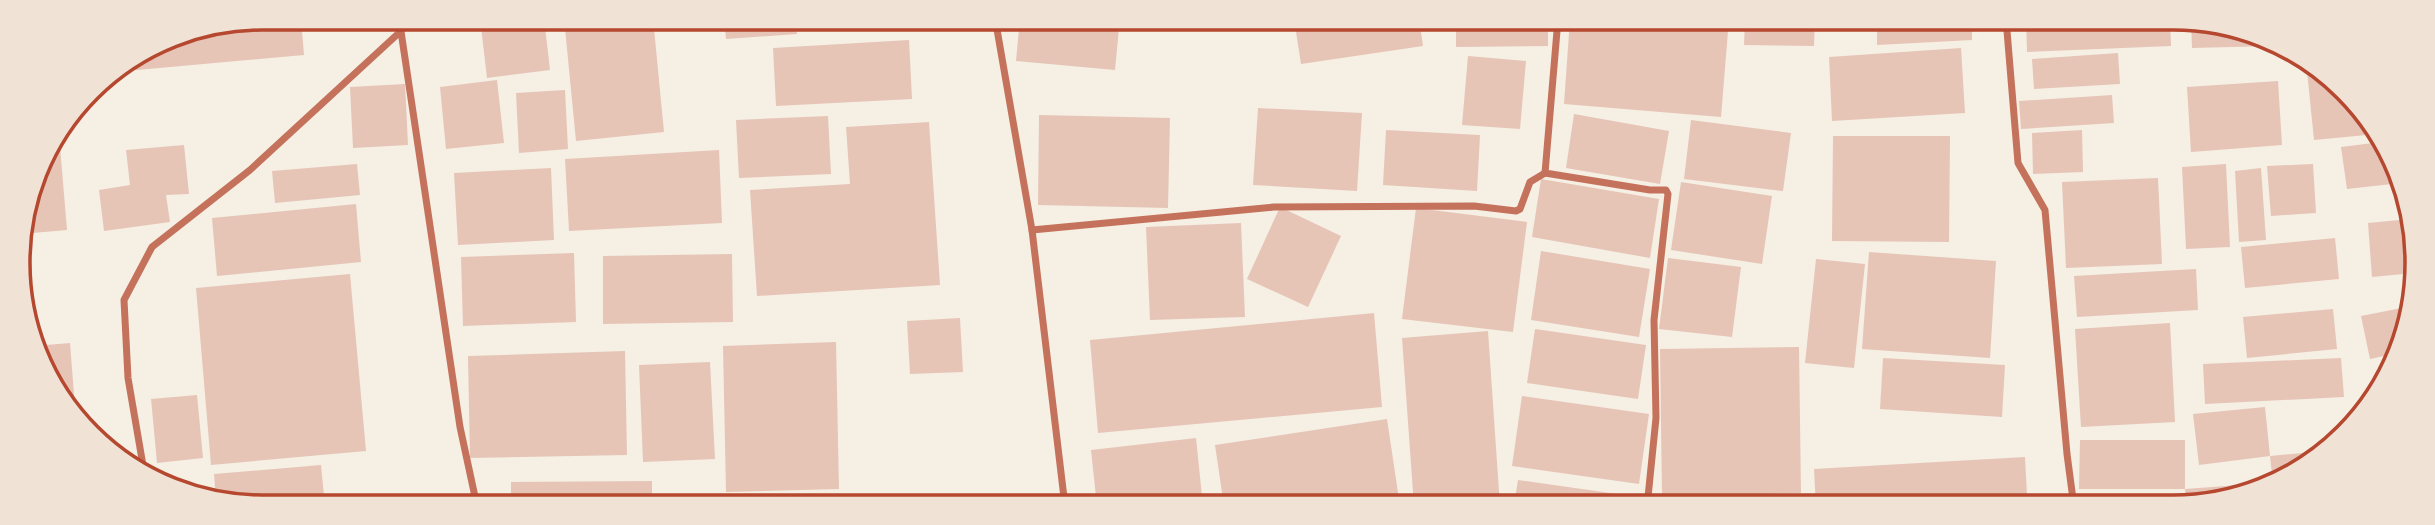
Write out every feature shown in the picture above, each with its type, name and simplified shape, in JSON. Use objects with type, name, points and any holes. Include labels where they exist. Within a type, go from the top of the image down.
[{"type":"street","points":[[142,462],[128,378],[124,300],[152,247],[250,170],[401,30]]},
{"type":"street","points":[[401,30],[460,427],[475,495]]},
{"type":"street","points":[[997,30],[1032,230],[1064,495]]},
{"type":"street","points":[[1545,173],[1557,30]]},
{"type":"street","points":[[2007,30],[2018,163],[2045,210],[2072,495]]},
{"type":"street","points":[[1032,230],[1274,207],[1474,206],[1516,211],[1520,209],[1530,182],[1545,173],[1650,190],[1666,190],[1668,194],[1654,320],[1656,418],[1648,495]]},
{"type":"building","points":[[302,30],[304,55],[132,70],[146,61],[188,42],[232,32]]},
{"type":"building","points":[[481,30],[545,30],[550,70],[487,78]]},
{"type":"building","points":[[565,30],[654,30],[664,132],[576,141]]},
{"type":"building","points":[[725,30],[797,30],[797,34],[726,39]]},
{"type":"building","points":[[1019,30],[1119,30],[1115,70],[1016,61]]},
{"type":"building","points":[[1296,30],[1421,30],[1423,46],[1301,64]]},
{"type":"building","points":[[1456,30],[1548,30],[1548,46],[1456,47]]},
{"type":"building","points":[[1569,30],[1728,30],[1721,117],[1564,104]]},
{"type":"building","points":[[1745,30],[1815,30],[1814,46],[1744,45]]},
{"type":"building","points":[[1877,30],[1972,30],[1972,40],[1877,45]]},
{"type":"building","points":[[2026,30],[2170,30],[2171,46],[2027,52]]},
{"type":"building","points":[[2191,31],[2233,38],[2260,46],[2192,48]]},
{"type":"building","points":[[909,40],[912,99],[776,106],[773,48]]},
{"type":"building","points":[[1961,48],[1965,113],[1832,121],[1829,57]]},
{"type":"building","points":[[2118,53],[2120,84],[2034,89],[2032,59]]},
{"type":"building","points":[[1468,56],[1526,61],[1520,129],[1462,125]]},
{"type":"building","points":[[2307,73],[2347,109],[2367,135],[2314,140]]},
{"type":"building","points":[[497,80],[504,143],[446,149],[440,87]]},
{"type":"building","points":[[2278,81],[2282,145],[2191,152],[2187,87]]},
{"type":"building","points":[[405,84],[408,145],[353,148],[350,87]]},
{"type":"building","points":[[565,90],[568,149],[519,153],[516,93]]},
{"type":"building","points":[[2112,95],[2114,123],[2021,129],[2019,101]]},
{"type":"building","points":[[1258,108],[1362,113],[1357,191],[1253,185]]},
{"type":"building","points":[[1574,114],[1669,131],[1660,184],[1566,168]]},
{"type":"building","points":[[1039,115],[1170,118],[1168,208],[1038,205]]},
{"type":"building","points":[[828,116],[831,174],[739,178],[736,120]]},
{"type":"building","points":[[1691,120],[1791,133],[1783,191],[1684,179]]},
{"type":"building","points":[[929,122],[940,285],[757,296],[750,190],[850,184],[846,127]]},
{"type":"building","points":[[1386,130],[1480,135],[1477,191],[1383,185]]},
{"type":"building","points":[[2082,130],[2083,172],[2033,174],[2032,133]]},
{"type":"building","points":[[1833,136],[1950,136],[1949,242],[1832,241]]},
{"type":"building","points":[[2372,143],[2391,184],[2347,189],[2341,147]]},
{"type":"building","points":[[184,145],[189,194],[166,195],[170,222],[104,231],[99,190],[130,185],[126,150]]},
{"type":"building","points":[[60,148],[67,230],[32,233],[47,173]]},
{"type":"building","points":[[719,150],[722,223],[569,231],[565,159]]},
{"type":"building","points":[[357,164],[360,195],[275,203],[272,171]]},
{"type":"building","points":[[2226,164],[2230,247],[2186,249],[2182,167]]},
{"type":"building","points":[[2313,164],[2316,213],[2271,216],[2267,166]]},
{"type":"building","points":[[551,168],[554,240],[458,245],[454,173]]},
{"type":"building","points":[[2261,168],[2266,240],[2239,242],[2235,171]]},
{"type":"building","points":[[2158,178],[2162,264],[2066,268],[2062,182]]},
{"type":"building","points":[[1541,179],[1659,199],[1650,258],[1532,237]]},
{"type":"building","points":[[1681,182],[1772,196],[1762,264],[1671,250]]},
{"type":"building","points":[[356,204],[361,262],[217,276],[212,218]]},
{"type":"building","points":[[1280,207],[1341,236],[1308,307],[1247,279]]},
{"type":"building","points":[[1416,208],[1527,222],[1513,332],[1402,319]]},
{"type":"building","points":[[2401,220],[2405,247],[2404,274],[2372,277],[2368,223]]},
{"type":"building","points":[[1241,223],[1245,317],[1150,320],[1146,227]]},
{"type":"building","points":[[2335,238],[2339,279],[2245,288],[2241,247]]},
{"type":"building","points":[[1541,251],[1650,269],[1639,337],[1531,320]]},
{"type":"building","points":[[1869,252],[1996,261],[1990,358],[1862,349]]},
{"type":"building","points":[[574,253],[576,322],[463,326],[461,257]]},
{"type":"building","points":[[732,254],[733,322],[603,324],[603,256]]},
{"type":"building","points":[[1668,258],[1741,267],[1732,337],[1659,329]]},
{"type":"building","points":[[1816,259],[1865,264],[1854,368],[1805,363]]},
{"type":"building","points":[[2196,269],[2198,310],[2077,317],[2074,276]]},
{"type":"building","points":[[350,274],[366,451],[211,465],[196,288]]},
{"type":"building","points":[[2400,308],[2386,356],[2370,359],[2361,316]]},
{"type":"building","points":[[2333,309],[2337,349],[2247,358],[2243,317]]},
{"type":"building","points":[[1374,313],[1382,407],[1098,433],[1090,340]]},
{"type":"building","points":[[960,318],[963,372],[910,374],[907,321]]},
{"type":"building","points":[[2170,323],[2175,422],[2081,427],[2075,329]]},
{"type":"building","points":[[1535,329],[1646,345],[1638,399],[1527,383]]},
{"type":"building","points":[[1488,331],[1499,495],[1413,495],[1402,338]]},
{"type":"building","points":[[836,342],[839,489],[726,492],[723,346]]},
{"type":"building","points":[[70,343],[74,399],[61,379],[45,345]]},
{"type":"building","points":[[1799,347],[1801,493],[1662,495],[1660,349]]},
{"type":"building","points":[[625,351],[627,455],[470,458],[468,356]]},
{"type":"building","points":[[1883,358],[2005,365],[2002,417],[1880,409]]},
{"type":"building","points":[[2341,358],[2344,397],[2205,404],[2203,364]]},
{"type":"building","points":[[710,362],[715,459],[643,462],[639,365]]},
{"type":"building","points":[[197,395],[203,458],[157,463],[151,399]]},
{"type":"building","points":[[1522,396],[1649,414],[1639,484],[1512,466]]},
{"type":"building","points":[[2265,407],[2270,456],[2199,465],[2193,414]]},
{"type":"building","points":[[1387,419],[1398,495],[1222,495],[1215,445]]},
{"type":"building","points":[[1196,438],[1202,495],[1096,495],[1091,450]]},
{"type":"building","points":[[2080,440],[2185,440],[2185,489],[2079,489]]},
{"type":"building","points":[[2306,453],[2302,456],[2272,473],[2270,456]]},
{"type":"building","points":[[2025,457],[2027,495],[1815,495],[1814,469]]},
{"type":"building","points":[[321,465],[324,495],[262,495],[217,491],[214,474]]},
{"type":"building","points":[[1518,480],[1624,495],[1516,495]]},
{"type":"building","points":[[652,481],[652,495],[511,495],[511,482]]},
{"type":"building","points":[[2240,485],[2218,491],[2186,495],[2185,489]]}]
